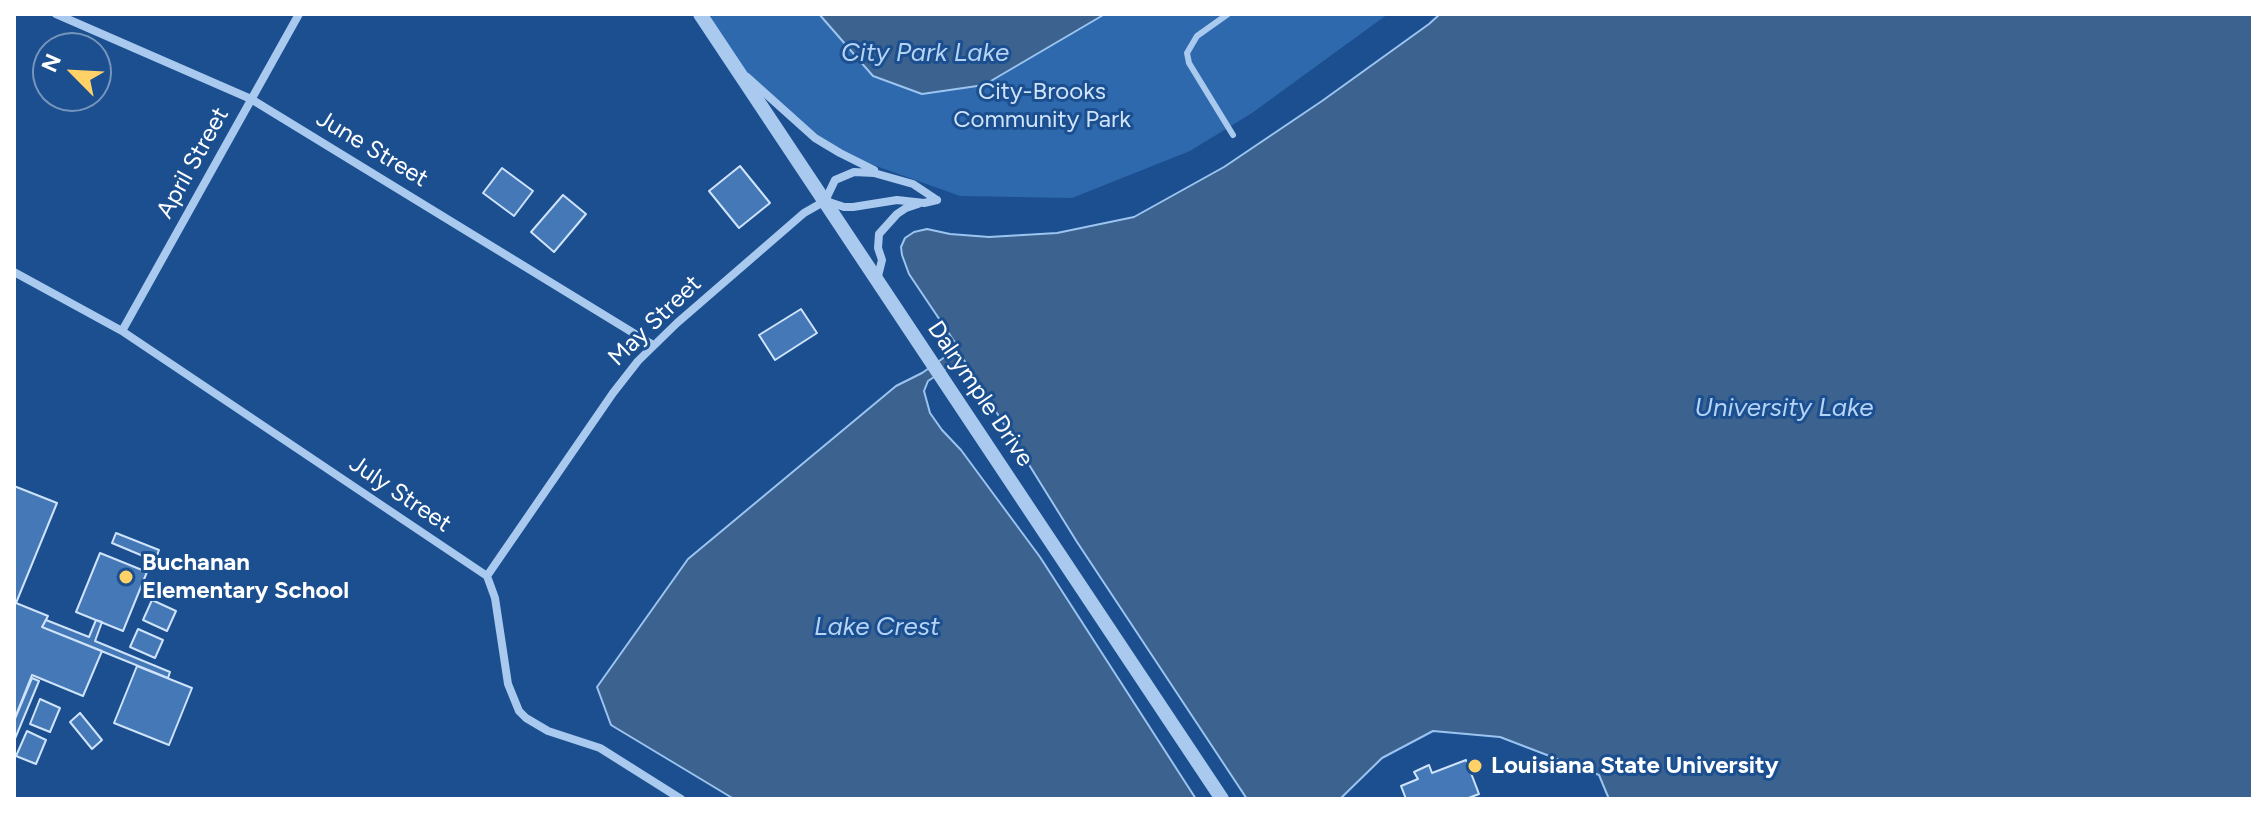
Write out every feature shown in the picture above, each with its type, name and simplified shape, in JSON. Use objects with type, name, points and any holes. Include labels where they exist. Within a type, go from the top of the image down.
[{"type":"street","name":"June Street","points":[[56,14],[251,99],[653,345]]},
{"type":"street","name":"April Street","points":[[122,331],[299,14]]},
{"type":"street","name":"Dalrymple Drive","points":[[700,14],[1222,799]]},
{"type":"street","points":[[740,72],[815,138],[886,176]]},
{"type":"street","name":"May Street","points":[[487,576],[625,376],[653,345],[804,213],[825,201],[835,180],[864,172],[886,176],[913,184],[937,200],[924,203]]},
{"type":"street","points":[[825,201],[844,207],[897,200],[924,203]]},
{"type":"street","points":[[877,281],[882,260],[878,241],[883,228],[906,208],[924,203]]},
{"type":"street","name":"July Street","points":[[14,272],[122,331],[487,576]]},
{"type":"street","points":[[487,576],[495,598],[508,684],[519,711],[548,731],[600,748],[681,799]]},
{"type":"lane","points":[[1228,14],[1197,36],[1187,53],[1189,63],[1233,135]]},
{"type":"green space","name":"City-Brooks Community Park","points":[[695,14],[1388,14],[1252,113],[1190,151],[1072,198],[960,196],[840,153],[740,72]]},
{"type":"water","name":"City Park Lake","points":[[819,14],[1105,14],[984,85],[922,94],[873,76]]},
{"type":"water","name":"University Lake","points":[[1440,14],[2253,14],[2253,799],[1609,799],[1599,775],[1500,737],[1433,731],[1382,758],[1340,799],[1247,799],[1077,542],[964,360],[928,381],[924,391],[930,413],[1040,557],[1196,799],[734,799],[611,725],[597,687],[688,559],[896,386],[952,352],[956,344],[909,274],[901,247],[905,238],[927,229],[989,237],[1057,233],[1134,217],[1224,167],[1322,101]]},
{"type":"building","points":[[740,166],[770,203],[739,228],[709,191]]},
{"type":"building","points":[[502,168],[533,191],[514,216],[483,193]]},
{"type":"building","points":[[563,195],[586,214],[554,252],[531,232]]},
{"type":"building","points":[[801,309],[817,333],[775,360],[759,335]]},
{"type":"building","points":[[14,486],[57,503],[16,603],[48,616],[42,627],[102,651],[83,696],[32,675],[14,720]]},
{"type":"building","points":[[116,533],[159,550],[155,561],[112,543]]},
{"type":"building","points":[[100,553],[147,572],[123,631],[76,612]]},
{"type":"building","points":[[152,600],[176,611],[167,631],[143,620]]},
{"type":"building","points":[[46,620],[89,637],[96,620],[102,622],[95,641],[170,672],[168,678],[42,627]]},
{"type":"building","points":[[138,629],[163,640],[155,658],[130,647]]},
{"type":"building","points":[[137,666],[192,688],[169,745],[114,723]]},
{"type":"building","points":[[32,678],[39,681],[14,741],[14,721]]},
{"type":"building","points":[[40,699],[60,708],[50,732],[30,724]]},
{"type":"building","points":[[80,713],[102,740],[92,749],[70,722]]},
{"type":"building","points":[[27,731],[46,740],[36,764],[16,756]]},
{"type":"building","points":[[1466,760],[1479,794],[1466,799],[1406,799],[1401,786],[1418,779],[1414,772],[1429,765],[1432,773]]},
{"type":"place","name":"Buchanan Elementary School","points":[[126,577]]},
{"type":"place","name":"Louisiana State University","points":[[1475,766]]},
{"type":"water label","name":"Lake Crest","points":[[877,627]]}]
